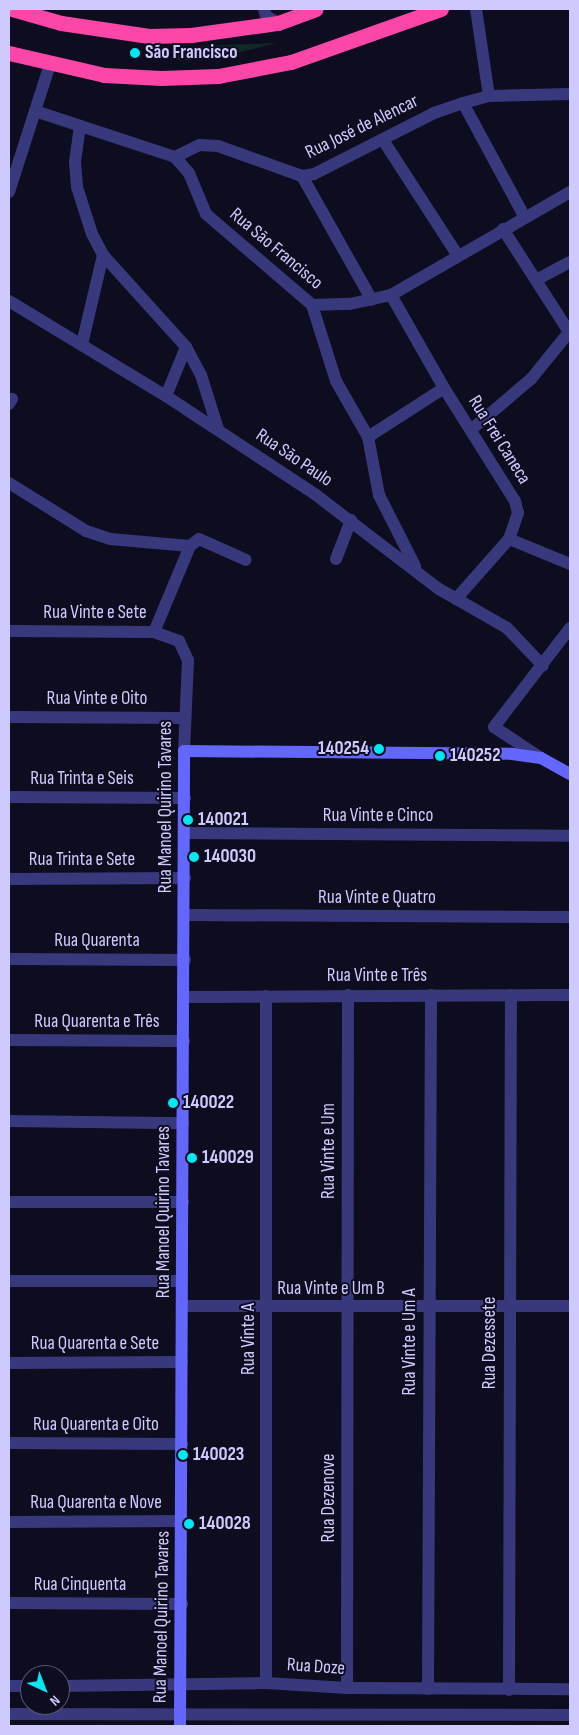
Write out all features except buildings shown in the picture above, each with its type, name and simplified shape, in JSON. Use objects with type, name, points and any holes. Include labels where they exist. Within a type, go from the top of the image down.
[{"type":"highway","points":[[12,9],[61,23],[149,36],[191,35],[278,23],[316,9]]},
{"type":"highway","points":[[9,52],[50,64],[130,77],[218,76],[291,62],[434,10]]},
{"type":"main road","points":[[184,751],[512,754],[541,758],[570,774]]},
{"type":"main road","name":"Rua Manoel Quirino Tavares","points":[[180,1721],[184,915],[186,878],[184,751]]},
{"type":"street","points":[[264,9],[266,16],[278,23]]},
{"type":"street","points":[[476,9],[489,96]]},
{"type":"street","points":[[9,192],[50,64]]},
{"type":"street","name":"Rua José de Alencar","points":[[175,157],[200,146],[218,146],[302,176],[314,174],[434,113],[463,103],[489,96],[570,94]]},
{"type":"street","points":[[463,103],[524,216]]},
{"type":"street","points":[[35,112],[175,157]]},
{"type":"street","points":[[80,126],[75,163],[76,187],[82,208],[103,255],[186,346],[200,374],[218,429]]},
{"type":"street","points":[[384,140],[458,256]]},
{"type":"street","name":"Rua São Francisco","points":[[175,157],[189,173],[206,214],[312,305],[372,300],[391,295],[524,216],[570,192]]},
{"type":"street","points":[[302,176],[372,300]]},
{"type":"street","points":[[472,430],[530,378],[570,331],[503,229]]},
{"type":"street","points":[[82,344],[103,255]]},
{"type":"street","points":[[536,280],[570,262]]},
{"type":"street","name":"Rua Frei Caneca","points":[[391,295],[444,388],[515,501],[518,513],[509,539],[456,599]]},
{"type":"street","name":"Rua São Paulo","points":[[9,301],[218,429],[351,520],[420,575],[456,599],[507,628],[543,666]]},
{"type":"street","points":[[312,305],[336,381],[368,438],[379,495],[420,575]]},
{"type":"street","points":[[166,396],[186,346]]},
{"type":"street","points":[[368,438],[444,388]]},
{"type":"street","points":[[9,483],[86,531],[142,544],[190,546]]},
{"type":"street","points":[[336,559],[351,520]]},
{"type":"street","points":[[154,632],[190,546],[199,539],[246,560]]},
{"type":"street","points":[[509,539],[570,564]]},
{"type":"street","points":[[541,758],[494,727],[543,666],[570,628]]},
{"type":"street","name":"Rua Vinte e Sete","points":[[9,631],[154,632],[180,641]]},
{"type":"street","name":"Rua Manoel Quirino Tavares","points":[[180,641],[188,660],[184,751]]},
{"type":"street","name":"Rua Vinte e Oito","points":[[9,717],[185,718]]},
{"type":"street","name":"Rua Trinta e Seis","points":[[9,797],[185,798]]},
{"type":"street","name":"Rua Vinte e Cinco","points":[[186,833],[570,836]]},
{"type":"street","name":"Rua Trinta e Sete","points":[[9,879],[186,878]]},
{"type":"street","name":"Rua Vinte e Quatro","points":[[184,915],[570,917]]},
{"type":"street","name":"Rua Quarenta","points":[[9,959],[185,960]]},
{"type":"street","name":"Rua Vinte e Um","points":[[348,995],[348,1307]]},
{"type":"street","name":"Rua Vinte e Um A","points":[[428,1689],[430,995]]},
{"type":"street","name":"Rua Dezessete","points":[[508,1690],[508,1306],[511,995]]},
{"type":"street","name":"Rua Vinte e Três","points":[[185,996],[570,995]]},
{"type":"street","name":"Rua Vinte A","points":[[266,996],[268,1308],[266,1683]]},
{"type":"street","name":"Rua Quarenta e Três","points":[[9,1040],[184,1041]]},
{"type":"street","points":[[9,1121],[183,1123]]},
{"type":"street","points":[[9,1202],[183,1202]]},
{"type":"street","points":[[9,1281],[182,1281]]},
{"type":"street","name":"Rua Vinte e Um B","points":[[183,1306],[429,1308],[570,1306]]},
{"type":"street","name":"Rua Dezenove","points":[[347,1688],[348,1307]]},
{"type":"street","name":"Rua Quarenta e Sete","points":[[9,1362],[182,1362]]},
{"type":"street","name":"Rua Quarenta e Oito","points":[[9,1443],[182,1444]]},
{"type":"street","name":"Rua Quarenta e Nove","points":[[9,1522],[182,1521]]},
{"type":"street","name":"Rua Cinquenta","points":[[9,1603],[182,1604]]},
{"type":"street","name":"Rua Doze","points":[[70,1686],[266,1683],[347,1688],[570,1689]]},
{"type":"street","points":[[9,1714],[180,1721],[541,1721],[570,1715]]},
{"type":"green space","points":[[277,43],[210,60],[177,60],[179,47]]},
{"type":"place","name":"São Francisco","points":[[135,53]]},
{"type":"place","name":"140254","points":[[379,749]]},
{"type":"place","name":"140252","points":[[440,756]]},
{"type":"place","name":"140021","points":[[188,820]]},
{"type":"place","name":"140030","points":[[194,857]]},
{"type":"place","name":"140022","points":[[173,1103]]},
{"type":"place","name":"140029","points":[[192,1158]]},
{"type":"place","name":"140023","points":[[183,1455]]},
{"type":"place","name":"140028","points":[[189,1524]]}]
